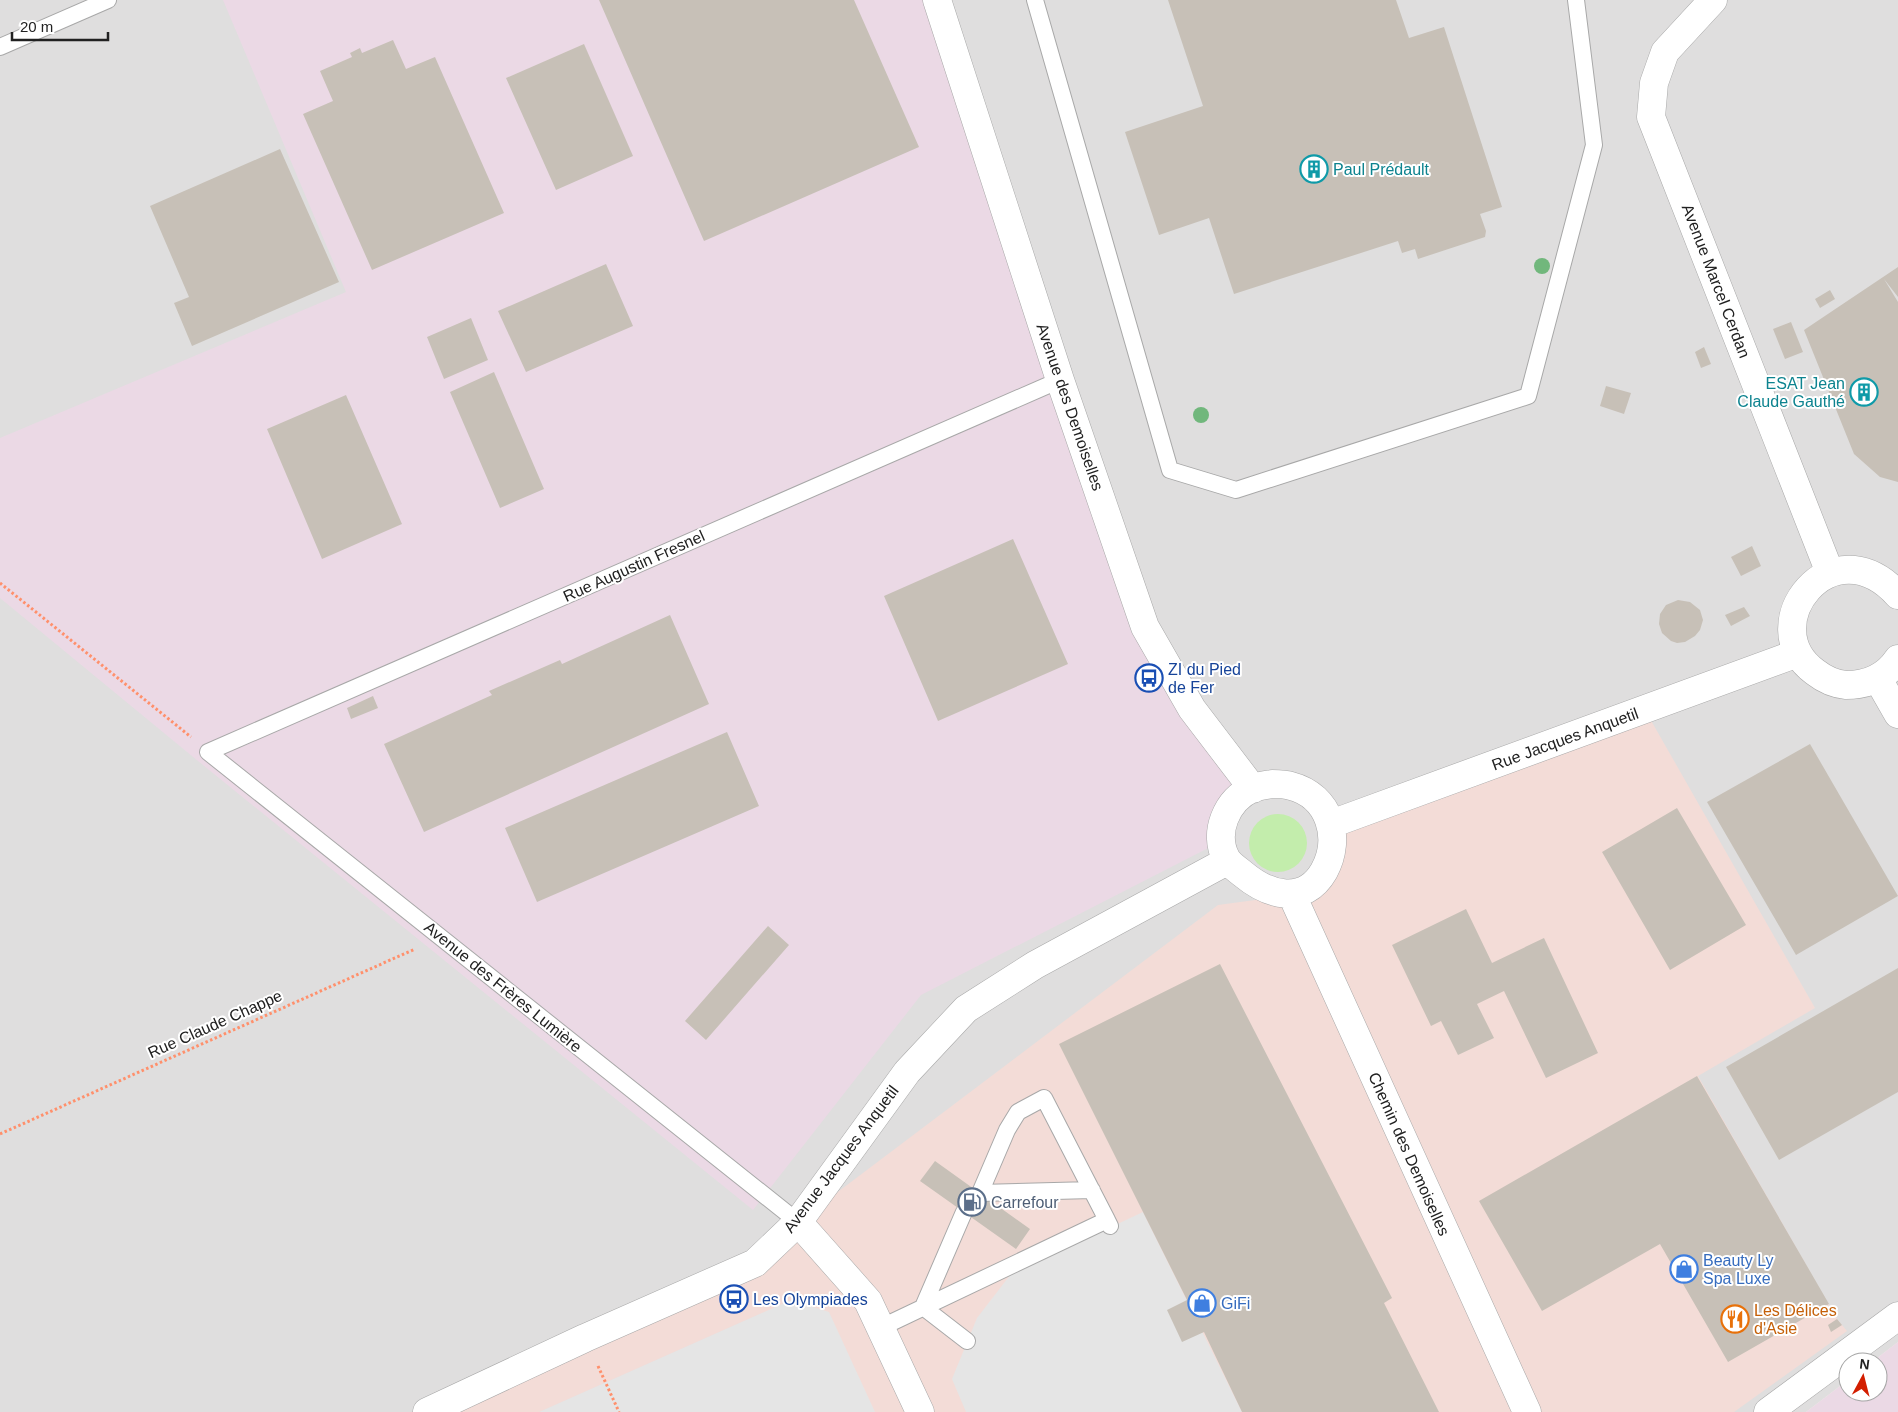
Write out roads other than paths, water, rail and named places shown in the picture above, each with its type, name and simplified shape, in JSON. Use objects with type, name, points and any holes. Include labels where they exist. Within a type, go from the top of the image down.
[{"type":"street","name":"Avenue des Demoiselles","points":[[937,0],[1060,380],[1145,627],[1192,709],[1253,788]]},
{"type":"street","name":"Avenue Marcel Cerdan","points":[[1713,0],[1665,52],[1654,83],[1651,117],[1830,573]]},
{"type":"street","points":[[1898,595],[1887,582],[1869,573],[1850,569],[1830,573],[1813,582],[1801,597],[1794,615],[1793,634],[1798,653],[1809,668],[1824,679],[1842,684],[1860,685],[1878,679],[1898,659]]},
{"type":"street","name":"Rue Jacques Anquetil","points":[[1331,824],[1798,653]]},
{"type":"street","points":[[1878,679],[1898,714]]},
{"type":"street","points":[[1272,784],[1291,786],[1308,793],[1322,806],[1331,824],[1333,841],[1330,859],[1322,875],[1308,887],[1292,895],[1272,892],[1255,884],[1227,860],[1220,842],[1222,823],[1230,808],[1240,797],[1253,788],[1272,784]]},
{"type":"street","name":"Avenue Jacques Anquetil","points":[[427,1412],[585,1338],[755,1263],[798,1222],[907,1072],[966,1009],[1035,965],[1227,860]]},
{"type":"street","name":"Chemin des Demoiselles","points":[[1292,895],[1526,1412]]},
{"type":"street","points":[[798,1222],[868,1301],[920,1412]]},
{"type":"street","points":[[1768,1412],[1898,1316]]},
{"type":"lane","points":[[0,47],[108,0]]},
{"type":"lane","points":[[1034,0],[1170,470],[1236,490],[1528,396],[1594,145],[1576,0]]},
{"type":"lane","name":"Rue Augustin Fresnel","points":[[208,752],[1060,380]]},
{"type":"lane","name":"Avenue des Frères Lumière","points":[[208,752],[798,1222]]},
{"type":"lane","points":[[880,1328],[1108,1223],[1092,1190],[1044,1098],[1018,1112],[1007,1130],[980,1193],[1092,1190]]},
{"type":"lane","points":[[923,1307],[964,1212]]},
{"type":"lane","points":[[923,1307],[967,1341]]},
{"type":"place","name":"Paul Prédault","points":[[1314,169]]},
{"type":"place","name":"ESAT Jean Claude Gauthé","points":[[1864,392]]},
{"type":"place","name":"ZI du Pied de Fer","points":[[1149,678]]},
{"type":"place","name":"Carrefour","points":[[972,1202]]},
{"type":"place","name":"Beauty Ly Spa Luxe","points":[[1684,1269]]},
{"type":"place","name":"Les Olympiades","points":[[734,1299]]},
{"type":"place","name":"GiFi","points":[[1202,1303]]},
{"type":"place","name":"Les Délices d'Asie","points":[[1735,1319]]}]
